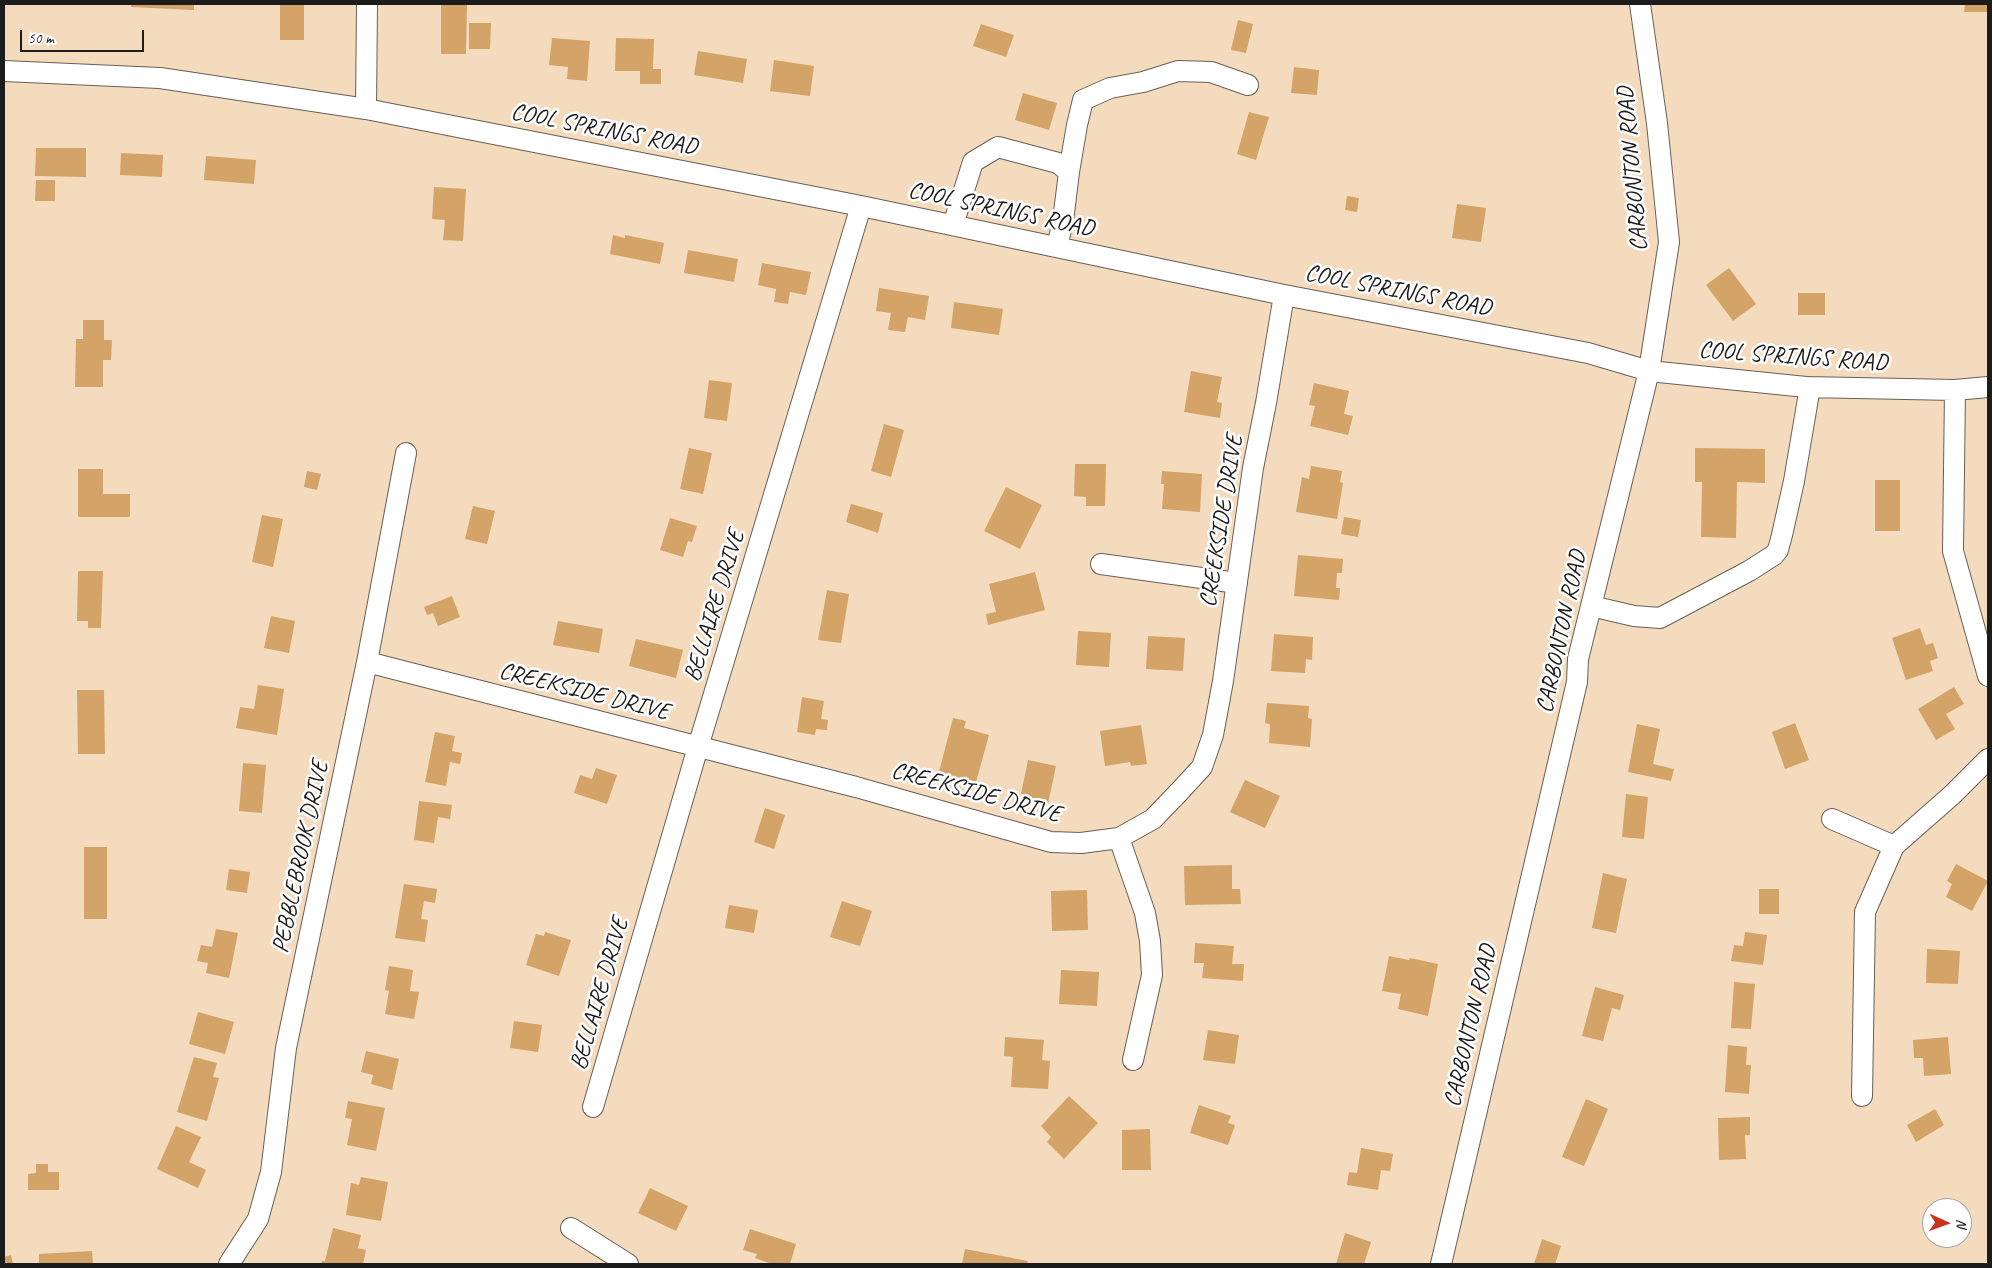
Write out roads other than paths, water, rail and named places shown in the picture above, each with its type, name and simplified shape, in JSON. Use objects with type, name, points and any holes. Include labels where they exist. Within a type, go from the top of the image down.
[{"type":"street","points":[[366,109],[367,4]]},
{"type":"street","name":"CARBONTON ROAD","points":[[1441,1264],[1577,682],[1578,659],[1649,371],[1669,242],[1657,123],[1640,4]]},
{"type":"street","name":"COOL SPRINGS ROAD","points":[[4,71],[160,78],[366,109],[861,206],[1284,295],[1588,353],[1649,371],[1810,387],[1955,390],[1988,387]]},
{"type":"street","points":[[1057,247],[1063,221],[1076,126],[1083,100],[1110,88],[1143,82],[1178,71],[1210,72],[1248,85]]},
{"type":"street","points":[[953,225],[973,162],[998,147],[1058,163],[1069,172]]},
{"type":"street","name":"BELLAIRE DRIVE","points":[[593,1107],[698,747],[861,206]]},
{"type":"street","name":"CREEKSIDE DRIVE","points":[[367,662],[856,787],[1051,842],[1081,843],[1119,838],[1153,819],[1202,767],[1214,735],[1253,468],[1284,295]]},
{"type":"street","points":[[1591,606],[1634,616],[1660,618],[1749,572],[1774,555],[1780,542],[1794,481],[1810,387]]},
{"type":"street","points":[[1955,390],[1953,550],[1988,676]]},
{"type":"street","name":"PEBBLEBROOK DRIVE","points":[[229,1264],[258,1219],[271,1172],[286,1048],[367,662],[406,453]]},
{"type":"street","points":[[1101,564],[1237,583]]},
{"type":"street","points":[[1862,1096],[1865,912],[1894,846],[1952,795],[1988,759]]},
{"type":"street","points":[[1832,819],[1894,846]]},
{"type":"street","points":[[1119,838],[1145,913],[1150,941],[1152,975],[1134,1060]]},
{"type":"street","points":[[571,1228],[628,1264]]}]
